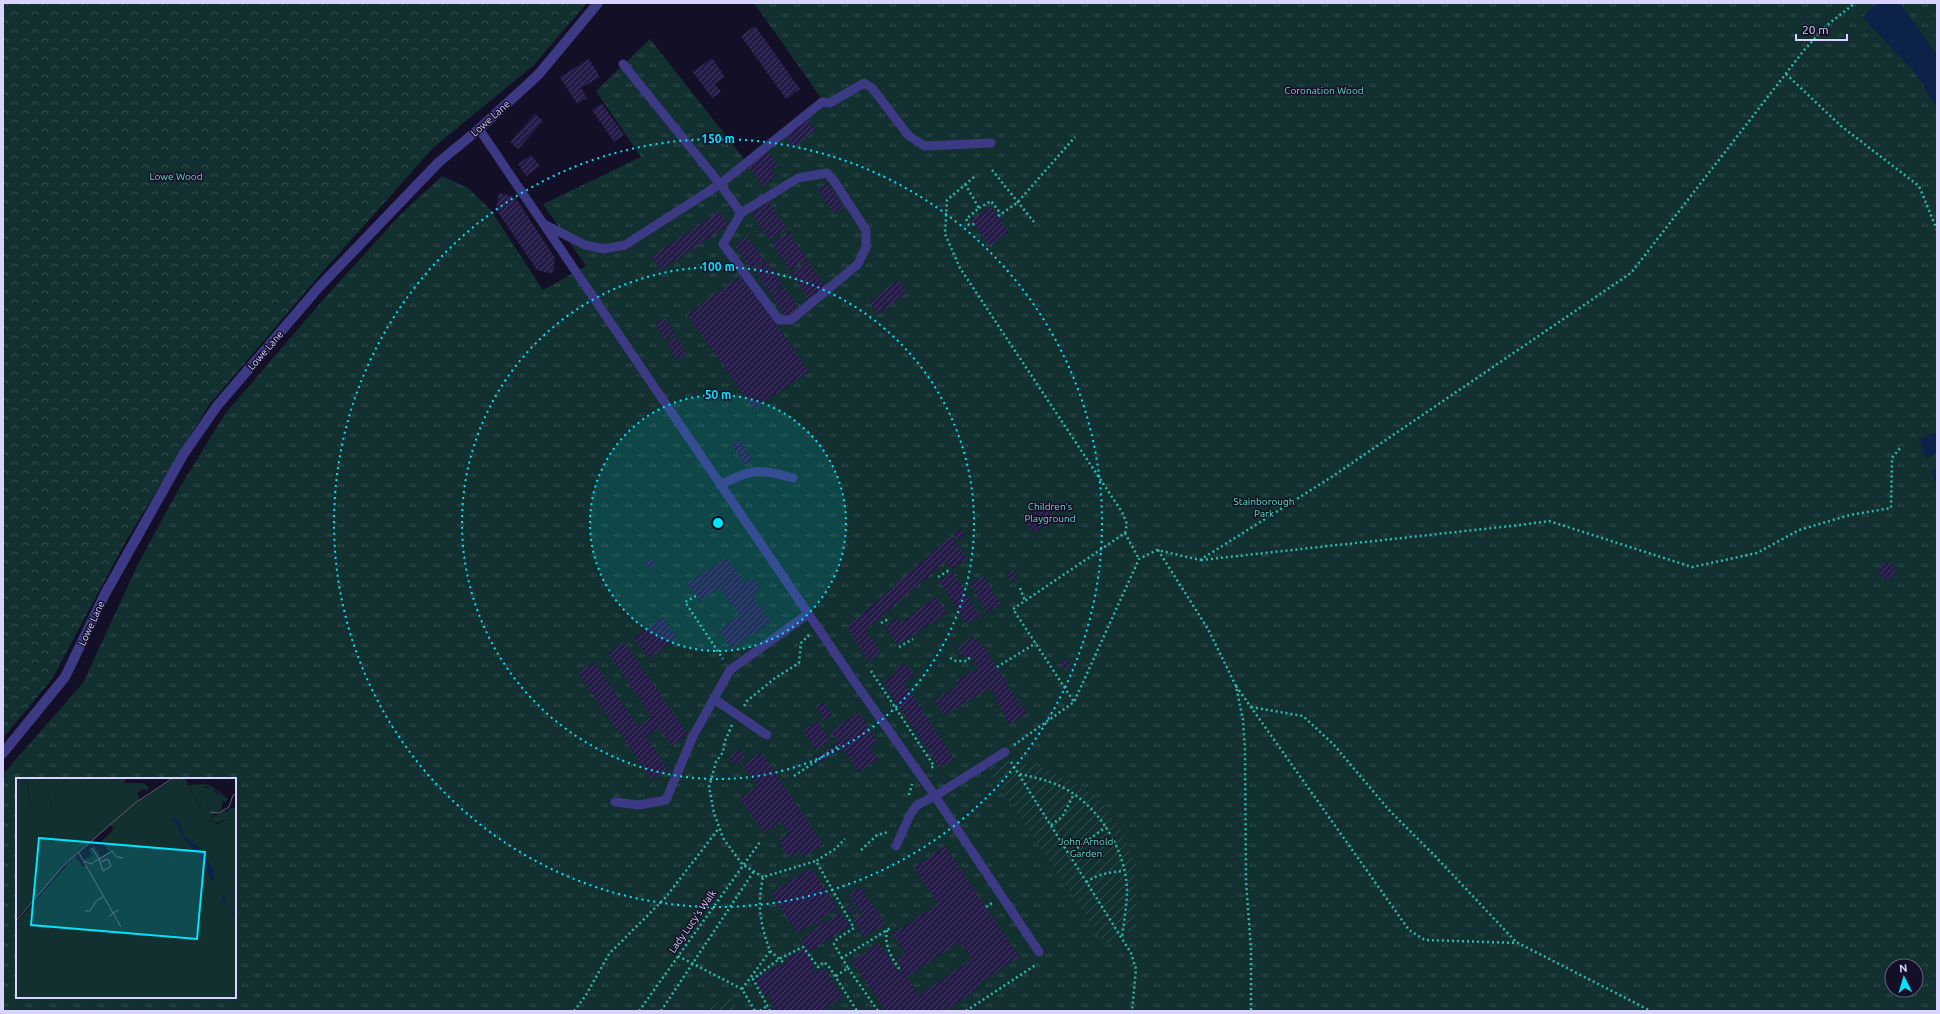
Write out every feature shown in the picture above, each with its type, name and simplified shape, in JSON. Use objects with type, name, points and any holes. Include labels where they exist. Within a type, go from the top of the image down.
[{"type":"street","name":"Lowe Lane","points":[[3,753],[65,678],[105,594],[183,455],[217,406],[319,287],[439,162],[479,129],[538,75],[598,3]]},
{"type":"lane","points":[[622,64],[720,184],[741,213]]},
{"type":"lane","points":[[543,224],[585,245],[604,249],[625,245],[720,184],[822,102],[830,103],[864,83],[872,88],[909,136],[925,146],[991,143]]},
{"type":"lane","points":[[479,129],[817,628],[935,796],[1000,898],[1039,952]]},
{"type":"lane","points":[[827,173],[834,181],[866,230],[866,248],[858,264],[791,320],[779,320],[723,244],[741,213],[798,178],[827,173]]},
{"type":"lane","points":[[720,485],[746,472],[775,473],[793,478]]},
{"type":"lane","points":[[615,802],[639,805],[666,800],[693,736],[730,670],[808,614]]},
{"type":"lane","points":[[714,699],[767,735]]},
{"type":"lane","points":[[896,846],[910,815],[917,805],[935,796],[1005,752]]},
{"type":"path","points":[[1200,560],[1330,478],[1631,273],[1805,49],[1826,26],[1855,3]]},
{"type":"path","points":[[1786,74],[1841,126],[1919,186],[1937,230]]},
{"type":"path","points":[[975,224],[969,225],[966,219],[979,208],[991,201],[999,215],[1017,202],[1075,137]]},
{"type":"path","points":[[992,170],[1034,222]]},
{"type":"path","points":[[974,177],[947,200],[945,234],[960,268],[1122,512],[1127,524],[1125,533],[1140,560]]},
{"type":"path","points":[[965,184],[979,208]]},
{"type":"path","points":[[1132,1011],[1136,969],[1131,953],[1005,752],[1074,702],[1140,560],[1157,550],[1200,560],[1512,526],[1549,520],[1692,567],[1757,553],[1799,530],[1850,515],[1891,508],[1892,458],[1900,447]]},
{"type":"path","points":[[1074,702],[1013,608],[1125,533]]},
{"type":"path","points":[[1157,550],[1208,629],[1236,686],[1409,930],[1425,940],[1518,943]]},
{"type":"path","points":[[938,577],[948,571],[950,574]]},
{"type":"path","points":[[1020,588],[1024,601]]},
{"type":"path","points":[[696,596],[685,602],[730,670]]},
{"type":"path","points":[[882,623],[890,618]]},
{"type":"path","points":[[764,877],[742,864],[723,838],[714,813],[709,787],[716,762],[723,752],[729,729],[747,701],[775,678],[799,663],[801,643],[817,628]]},
{"type":"path","points":[[899,647],[913,639]]},
{"type":"path","points":[[997,667],[1036,643]]},
{"type":"path","points":[[950,658],[956,661],[967,661],[970,658]]},
{"type":"path","points":[[871,671],[934,766],[928,769]]},
{"type":"path","points":[[1236,686],[1243,720],[1245,749],[1246,882],[1251,949],[1251,1011]]},
{"type":"path","points":[[1251,707],[1303,716],[1334,745],[1389,810],[1518,943],[1651,1011]]},
{"type":"path","points":[[794,776],[840,745]]},
{"type":"path","points":[[1019,774],[1058,785],[1074,794],[1106,827],[1113,840],[1124,871],[1127,893],[1122,938]]},
{"type":"path","points":[[1051,825],[1062,817],[1074,794]]},
{"type":"path","points":[[1069,854],[1106,827]]},
{"type":"path","points":[[574,1011],[586,995],[609,954],[666,897],[719,828]]},
{"type":"path","points":[[764,877],[816,861],[836,849],[845,839]]},
{"type":"path","name":"Lady Lucy's Walk","points":[[639,1011],[742,864],[760,842]]},
{"type":"path","points":[[816,861],[854,928],[837,939],[834,944],[848,968],[878,1011]]},
{"type":"path","points":[[661,1011],[754,871]]},
{"type":"path","points":[[1086,882],[1096,876],[1108,872],[1124,871]]},
{"type":"path","points":[[764,877],[759,896],[765,936],[770,951],[784,963]]},
{"type":"path","points":[[842,958],[892,927]]},
{"type":"path","points":[[888,929],[886,938],[890,956],[900,970]]},
{"type":"path","points":[[770,1011],[753,979],[779,959],[803,947],[818,967],[824,962],[836,976],[857,1011]]},
{"type":"path","points":[[742,989],[770,951]]},
{"type":"path","points":[[966,1011],[1044,959],[1039,952]]},
{"type":"path","points":[[678,956],[742,989],[755,1011]]},
{"type":"path","points":[[836,976],[848,968]]},
{"type":"path","points":[[760,1011],[767,1006]]},
{"type":"green space","name":"Lowe Wood","points":[[3,3],[587,3],[534,65],[433,148],[318,277],[209,405],[126,541],[52,679],[3,738]]},
{"type":"green space","name":"Stainborough Park","points":[[754,3],[1937,3],[1937,1011],[3,1011],[3,774],[83,683],[139,562],[177,492],[225,414],[322,301],[400,215],[442,176],[468,188],[490,209],[543,290],[586,266],[543,204],[641,157],[596,91],[650,39],[745,160],[824,102]]},
{"type":"green space","name":"John Arnold Garden","points":[[1005,760],[1040,767],[1074,782],[1102,802],[1122,831],[1133,859],[1137,896],[1133,929],[1105,946],[988,769]]},
{"type":"green space","points":[[729,995],[739,1011],[705,1011]]},
{"type":"water","points":[[1878,3],[1900,3],[1937,55],[1937,108],[1914,71],[1862,17]]},
{"type":"water","points":[[1937,432],[1937,454],[1926,458],[1919,439]]},
{"type":"water","points":[[1937,468],[1937,487],[1931,470]]},
{"type":"building","points":[[755,26],[800,89],[786,99],[741,36]]},
{"type":"building","points":[[712,58],[725,77],[715,84],[721,92],[712,98],[693,72]]},
{"type":"building","points":[[589,59],[600,77],[581,88],[587,98],[577,104],[560,77]]},
{"type":"building","points":[[602,103],[624,135],[614,142],[592,110]]},
{"type":"building","points":[[535,114],[543,121],[518,149],[510,142]]},
{"type":"building","points":[[806,118],[816,130],[794,147],[784,135]]},
{"type":"building","points":[[768,152],[778,165],[771,170],[776,176],[763,186],[748,167]]},
{"type":"building","points":[[531,155],[540,166],[526,176],[518,164]]},
{"type":"building","points":[[827,183],[844,207],[834,214],[818,190]]},
{"type":"building","points":[[499,193],[515,197],[555,258],[553,274],[537,270],[496,209]]},
{"type":"building","points":[[769,202],[787,229],[770,240],[752,214]]},
{"type":"building","points":[[991,206],[1009,232],[990,246],[971,220]]},
{"type":"building","points":[[719,211],[729,225],[661,270],[652,256]]},
{"type":"building","points":[[789,232],[807,259],[790,270],[772,243]]},
{"type":"building","points":[[747,236],[764,260],[751,269],[734,245]]},
{"type":"building","points":[[766,261],[783,285],[770,294],[753,270]]},
{"type":"building","points":[[808,261],[826,288],[809,299],[791,273]]},
{"type":"building","points":[[742,275],[809,371],[754,409],[687,314]]},
{"type":"building","points":[[898,280],[907,292],[878,314],[869,302]]},
{"type":"building","points":[[784,286],[800,310],[787,319],[771,295]]},
{"type":"building","points":[[665,318],[675,335],[665,340],[655,323]]},
{"type":"building","points":[[676,337],[687,354],[677,360],[667,343]]},
{"type":"building","points":[[740,439],[753,459],[745,465],[732,445]]},
{"type":"building","points":[[1051,509],[1054,520],[1047,527],[1042,526],[1037,532],[1030,529],[1028,525],[1032,518],[1031,515],[1035,511],[1038,513]]},
{"type":"building","points":[[960,529],[965,535],[958,540],[953,535]]},
{"type":"building","points":[[951,536],[967,558],[952,569],[946,561],[866,630],[881,653],[868,661],[847,627]]},
{"type":"building","points":[[652,558],[657,565],[649,569],[645,563]]},
{"type":"building","points":[[727,558],[744,583],[753,578],[761,589],[752,595],[770,622],[731,649],[719,630],[739,615],[720,588],[700,601],[687,583]]},
{"type":"building","points":[[1887,563],[1893,565],[1895,571],[1893,577],[1887,579],[1881,577],[1879,571],[1881,565]]},
{"type":"building","points":[[1012,570],[1017,578],[1012,582],[1006,573]]},
{"type":"building","points":[[953,572],[980,616],[966,624],[939,580]]},
{"type":"building","points":[[984,576],[1001,604],[987,613],[970,584]]},
{"type":"building","points":[[936,597],[947,613],[898,645],[885,626],[897,618],[900,623]]},
{"type":"building","points":[[663,617],[677,638],[649,658],[634,638]]},
{"type":"building","points":[[971,637],[982,644],[1026,714],[1009,724],[990,688],[944,715],[934,700],[958,685],[955,681],[978,668],[971,658],[962,656],[957,650]]},
{"type":"building","points":[[624,642],[688,734],[672,746],[659,728],[646,737],[668,769],[652,780],[578,673],[594,662],[638,726],[652,717],[608,653]]},
{"type":"building","points":[[1066,659],[1071,666],[1065,670],[1060,663]]},
{"type":"building","points":[[905,663],[914,676],[904,682],[954,759],[940,768],[883,682],[897,673],[895,669]]},
{"type":"building","points":[[823,702],[832,715],[824,720],[816,707]]},
{"type":"building","points":[[858,712],[878,742],[870,747],[878,759],[859,772],[842,748],[817,764],[814,759],[838,743],[831,732]]},
{"type":"building","points":[[817,721],[831,741],[816,750],[803,731]]},
{"type":"building","points":[[740,749],[746,757],[734,765],[729,757]]},
{"type":"building","points":[[761,752],[823,844],[803,857],[799,852],[793,857],[791,854],[788,856],[779,842],[781,841],[780,839],[789,833],[781,822],[764,833],[740,798],[757,786],[743,765]]},
{"type":"building","points":[[945,846],[1019,957],[977,985],[979,988],[946,1010],[944,1007],[938,1011],[886,1011],[852,961],[879,943],[898,971],[902,968],[896,959],[905,953],[892,934],[938,904],[914,867]],"holes":[[[960,941],[972,959],[919,995],[907,977]]]},
{"type":"building","points":[[811,868],[837,908],[821,918],[824,924],[841,913],[850,926],[809,952],[800,939],[818,928],[815,922],[797,933],[771,893]]},
{"type":"building","points":[[861,887],[885,924],[864,937],[853,920],[862,915],[849,895]]},
{"type":"building","points":[[851,904],[856,912],[853,914],[847,906]]},
{"type":"building","points":[[803,948],[814,965],[812,966],[816,973],[824,968],[843,997],[821,1011],[776,1011],[770,1002],[773,1000],[769,995],[766,997],[755,980],[779,964],[780,966]]},
{"type":"park label","name":"Coronation Wood","points":[[1324,90]]},
{"type":"park label","name":"Children's Playground","points":[[1050,512]]}]
